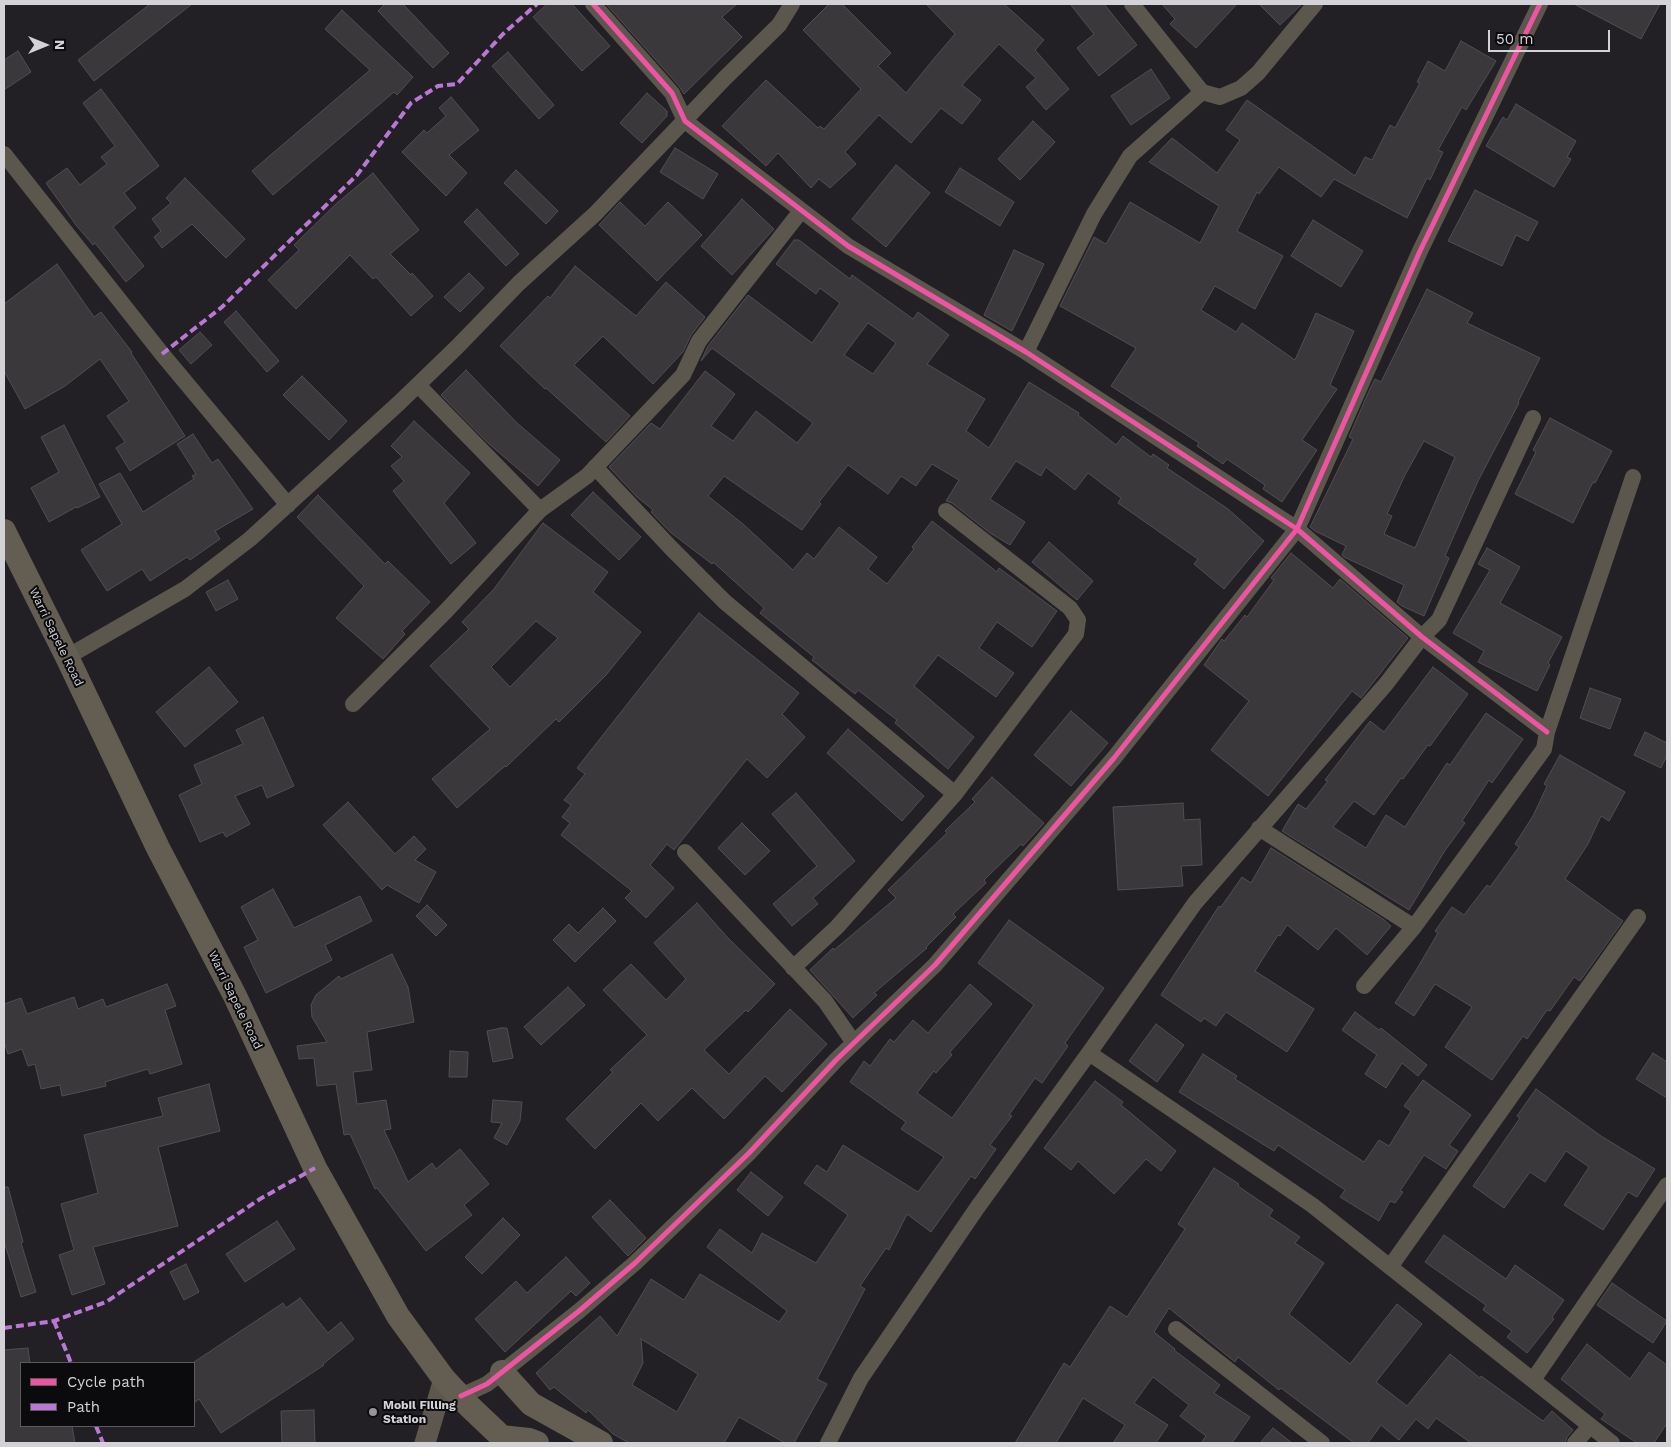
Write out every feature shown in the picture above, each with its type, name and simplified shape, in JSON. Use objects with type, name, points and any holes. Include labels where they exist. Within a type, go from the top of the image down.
[{"type":"highway","name":"Warri Sapele Road","points":[[4,530],[158,848],[235,996],[315,1168],[398,1316],[444,1378],[504,1440]]},
{"type":"highway","points":[[502,1372],[531,1404],[601,1443]]},
{"type":"highway","points":[[504,1440],[529,1440],[537,1443]]},
{"type":"main road","points":[[425,1443],[444,1378]]},
{"type":"street","points":[[593,4],[672,93],[684,121],[801,211],[848,246],[1026,352],[1297,529],[1422,637],[1547,732]]},
{"type":"street","points":[[67,657],[185,589],[250,539],[288,505],[457,347],[519,283],[595,214],[779,25],[792,4]]},
{"type":"street","points":[[1132,4],[1202,92],[1220,96],[1241,88],[1258,73],[1315,4]]},
{"type":"street","points":[[461,1396],[487,1384],[579,1311],[635,1263],[749,1153],[836,1060],[935,965],[1114,758],[1297,529],[1420,251],[1540,4]]},
{"type":"street","points":[[1026,352],[1094,214],[1130,156],[1202,92]]},
{"type":"street","points":[[4,154],[162,354],[288,505]]},
{"type":"street","points":[[353,704],[446,611],[540,510],[587,476],[683,375],[699,341],[801,211]]},
{"type":"street","points":[[418,384],[540,510]]},
{"type":"street","points":[[828,1443],[861,1378],[977,1208],[1195,904],[1386,684],[1422,637],[1439,620],[1533,418]]},
{"type":"street","points":[[595,467],[725,602],[955,794]]},
{"type":"street","points":[[1364,986],[1414,927],[1544,749],[1547,732],[1633,477]]},
{"type":"street","points":[[793,968],[837,927],[955,794],[1076,634],[1078,620],[1070,608],[946,511]]},
{"type":"street","points":[[1260,828],[1414,927]]},
{"type":"street","points":[[685,852],[825,1002],[854,1043]]},
{"type":"street","points":[[1390,1268],[1638,916]]},
{"type":"street","points":[[1089,1054],[1312,1205],[1612,1443]]},
{"type":"street","points":[[1532,1380],[1667,1185]]},
{"type":"street","points":[[1176,1329],[1322,1443]]},
{"type":"street","points":[[1575,1443],[1590,1426]]},
{"type":"building","points":[[150,4],[192,4],[94,81],[78,60]]},
{"type":"building","points":[[385,4],[403,4],[449,53],[433,68],[378,11]]},
{"type":"building","points":[[547,4],[572,4],[610,46],[582,71],[533,17]]},
{"type":"building","points":[[606,4],[737,4],[722,17],[742,37],[684,94]]},
{"type":"building","points":[[829,4],[842,4],[891,53],[878,66],[906,93],[955,34],[926,4],[1004,4],[1044,40],[1035,50],[1069,89],[1046,110],[1026,87],[1036,78],[999,44],[962,85],[981,100],[962,124],[941,108],[911,143],[879,115],[845,152],[856,164],[830,188],[819,179],[811,188],[778,153],[766,166],[722,126],[766,80],[818,128],[820,126],[824,129],[861,89],[803,30]]},
{"type":"building","points":[[1070,4],[1104,4],[1137,45],[1099,76],[1077,48],[1094,34]]},
{"type":"building","points":[[1162,4],[1237,4],[1196,48],[1170,24],[1175,19]]},
{"type":"building","points":[[1259,4],[1302,4],[1280,25]]},
{"type":"building","points":[[1574,4],[1660,4],[1641,39]]},
{"type":"building","points":[[342,10],[413,77],[397,95],[394,92],[273,195],[252,171],[370,70],[325,29]]},
{"type":"building","points":[[1461,41],[1496,61],[1466,110],[1462,107],[1438,150],[1443,152],[1430,180],[1427,178],[1407,218],[1334,179],[1321,197],[1279,167],[1259,194],[1257,192],[1237,231],[1283,256],[1255,309],[1215,286],[1201,310],[1236,332],[1242,323],[1295,360],[1316,313],[1354,331],[1330,385],[1337,389],[1302,440],[1317,450],[1282,502],[1263,489],[1265,485],[1227,459],[1223,464],[1197,446],[1199,443],[1111,386],[1136,348],[1060,306],[1094,237],[1106,244],[1130,202],[1200,243],[1219,206],[1149,162],[1172,138],[1217,173],[1240,140],[1226,130],[1247,100],[1355,176],[1365,157],[1372,160],[1390,125],[1395,128],[1420,83],[1417,82],[1428,61],[1445,71]]},
{"type":"building","points":[[18,51],[31,72],[4,90],[4,60]]},
{"type":"building","points":[[508,52],[554,105],[539,119],[492,66]]},
{"type":"building","points":[[1151,69],[1170,98],[1131,125],[1111,96]]},
{"type":"building","points":[[101,89],[159,166],[124,193],[136,208],[113,227],[144,266],[126,282],[95,243],[93,245],[76,225],[46,183],[67,168],[80,185],[107,164],[101,157],[115,146],[83,103]]},
{"type":"building","points":[[647,93],[667,111],[667,116],[642,143],[620,123]]},
{"type":"building","points":[[451,97],[479,130],[449,155],[467,173],[446,196],[402,152],[424,130],[427,133],[446,116],[439,108]]},
{"type":"building","points":[[1516,104],[1576,141],[1567,157],[1571,159],[1554,187],[1486,146],[1503,117],[1507,120]]},
{"type":"building","points":[[1033,121],[1055,142],[1020,180],[998,159]]},
{"type":"building","points":[[675,148],[718,174],[703,199],[660,172]]},
{"type":"building","points":[[896,165],[930,193],[886,247],[852,219]]},
{"type":"building","points":[[960,168],[1014,202],[1000,226],[945,192]]},
{"type":"building","points":[[516,170],[558,211],[546,224],[504,183]]},
{"type":"building","points":[[373,173],[419,230],[390,254],[411,275],[412,273],[433,296],[411,316],[376,277],[373,279],[350,255],[296,309],[268,280],[299,250],[294,245],[337,203]]},
{"type":"building","points":[[185,178],[245,239],[226,258],[192,224],[162,248],[154,237],[161,231],[152,219],[171,203],[166,198]]},
{"type":"building","points":[[1475,190],[1538,222],[1528,241],[1516,235],[1502,266],[1448,241]]},
{"type":"building","points":[[742,199],[774,229],[732,275],[701,246]]},
{"type":"building","points":[[620,202],[645,226],[668,202],[702,235],[657,281],[599,225]]},
{"type":"building","points":[[477,209],[519,254],[506,266],[464,222]]},
{"type":"building","points":[[1313,220],[1363,251],[1341,287],[1291,256]]},
{"type":"building","points":[[794,240],[799,240],[850,279],[852,275],[913,319],[918,312],[949,335],[927,364],[985,399],[966,431],[989,448],[1029,382],[1079,413],[1078,415],[1116,445],[1123,436],[1151,457],[1153,454],[1169,465],[1167,468],[1228,509],[1264,541],[1224,589],[1194,564],[1198,559],[1118,503],[1121,498],[1088,473],[1075,490],[1046,467],[1041,476],[1016,461],[990,499],[1025,522],[1010,545],[990,533],[952,503],[946,501],[959,480],[932,464],[916,486],[901,476],[888,494],[848,465],[819,502],[821,504],[802,530],[724,476],[708,496],[743,524],[793,570],[807,553],[814,559],[839,527],[877,557],[868,569],[887,584],[914,549],[912,547],[932,521],[997,572],[999,568],[1057,611],[1032,647],[997,622],[979,648],[1014,673],[996,697],[938,655],[914,686],[974,737],[948,769],[895,723],[897,720],[858,690],[855,694],[812,660],[814,657],[760,613],[764,608],[713,562],[712,564],[670,532],[651,512],[653,510],[637,497],[609,467],[651,423],[660,429],[705,371],[735,394],[711,426],[733,441],[756,411],[797,443],[813,423],[712,348],[701,361],[708,346],[748,295],[812,343],[840,303],[820,288],[816,294],[776,264]],"holes":[[[868,323],[896,343],[873,374],[844,355]]]},
{"type":"building","points":[[1014,250],[1044,264],[1012,331],[984,315]]},
{"type":"building","points":[[57,264],[94,317],[101,312],[132,352],[185,436],[130,471],[116,448],[125,442],[107,416],[129,401],[100,359],[65,386],[25,409],[4,371],[4,304]]},
{"type":"building","points":[[575,266],[636,316],[666,282],[705,317],[691,335],[683,352],[653,384],[603,336],[574,365],[630,416],[606,442],[545,389],[500,346],[548,296],[550,298]]},
{"type":"building","points":[[469,273],[484,288],[460,312],[444,297]]},
{"type":"building","points":[[1427,289],[1473,313],[1467,323],[1540,358],[1519,403],[1478,481],[1445,556],[1449,558],[1424,616],[1397,602],[1404,585],[1344,557],[1342,555],[1346,546],[1310,527],[1353,439],[1349,437],[1369,391],[1375,379],[1381,382]],"holes":[[[1424,441],[1455,457],[1415,548],[1384,534],[1392,516],[1387,514],[1405,475]]]},
{"type":"building","points":[[236,311],[279,361],[267,372],[224,322]]},
{"type":"building","points":[[200,332],[212,345],[191,364],[179,350]]},
{"type":"building","points":[[466,370],[517,423],[560,460],[538,486],[488,443],[441,395]]},
{"type":"building","points":[[302,376],[347,421],[329,440],[283,395]]},
{"type":"building","points":[[1550,418],[1612,451],[1595,483],[1593,482],[1573,523],[1515,494],[1536,452],[1533,450]]},
{"type":"building","points":[[414,421],[470,473],[444,503],[476,543],[451,564],[393,491],[404,481],[391,466],[402,457],[391,446]]},
{"type":"building","points":[[64,425],[100,497],[76,507],[49,522],[31,488],[59,472],[41,437]]},
{"type":"building","points":[[193,434],[212,463],[218,459],[253,509],[215,531],[220,539],[190,560],[187,557],[150,581],[142,569],[107,591],[81,550],[122,524],[99,484],[120,473],[143,512],[194,479],[192,476],[196,474],[177,444]]},
{"type":"building","points":[[593,492],[641,537],[619,560],[571,515]]},
{"type":"building","points":[[318,495],[385,564],[388,561],[430,602],[402,631],[405,634],[383,659],[336,618],[364,586],[297,517]]},
{"type":"building","points":[[543,523],[608,572],[593,592],[641,632],[606,675],[559,722],[556,719],[506,767],[457,808],[432,779],[490,729],[430,666],[469,629],[462,622],[494,589]],"holes":[[[536,621],[558,638],[510,687],[491,667]]]},
{"type":"building","points":[[1049,542],[1093,581],[1077,600],[1032,562]]},
{"type":"building","points":[[1487,548],[1520,567],[1500,603],[1562,637],[1548,663],[1550,665],[1537,691],[1478,662],[1484,651],[1453,633],[1490,570],[1478,564]]},
{"type":"building","points":[[1291,553],[1333,588],[1340,579],[1408,638],[1361,698],[1352,691],[1268,796],[1211,750],[1249,701],[1204,665],[1222,639],[1224,641],[1245,615],[1247,617],[1274,580],[1271,578]]},
{"type":"building","points":[[228,580],[238,599],[216,611],[206,592]]},
{"type":"building","points":[[699,613],[799,693],[782,714],[805,737],[767,778],[747,759],[674,850],[667,844],[650,865],[674,888],[646,918],[625,898],[632,891],[561,835],[570,823],[562,817],[571,805],[564,800],[585,774],[577,768]]},
{"type":"building","points":[[209,667],[238,702],[185,747],[156,712]]},
{"type":"building","points":[[1433,667],[1468,694],[1430,746],[1428,745],[1403,779],[1401,778],[1374,815],[1354,801],[1333,827],[1366,848],[1386,815],[1405,827],[1447,763],[1450,765],[1486,713],[1523,739],[1492,783],[1489,780],[1462,821],[1465,823],[1444,852],[1409,910],[1282,831],[1298,804],[1306,809],[1328,781],[1325,780],[1370,721],[1384,732]]},
{"type":"building","points":[[1590,688],[1621,699],[1610,729],[1580,718]]},
{"type":"building","points":[[1071,711],[1108,743],[1071,786],[1034,755]]},
{"type":"building","points":[[263,717],[294,786],[267,798],[262,785],[235,796],[250,824],[226,837],[223,832],[200,842],[179,795],[202,784],[194,765],[243,744],[236,730]]},
{"type":"building","points":[[848,729],[924,796],[902,821],[827,753]]},
{"type":"building","points":[[1645,732],[1667,743],[1667,755],[1661,768],[1634,755]]},
{"type":"building","points":[[1560,755],[1625,792],[1609,821],[1601,816],[1588,844],[1565,879],[1623,921],[1580,981],[1574,977],[1550,1011],[1547,1010],[1527,1039],[1523,1036],[1492,1080],[1445,1047],[1472,1007],[1435,984],[1414,1016],[1395,1003],[1438,933],[1435,931],[1452,907],[1464,915],[1487,885],[1490,887],[1519,847],[1515,844],[1533,816],[1547,786],[1544,784]]},
{"type":"building","points":[[992,777],[1044,823],[1023,846],[1021,844],[984,880],[986,883],[953,914],[956,917],[927,948],[874,993],[877,995],[853,1018],[810,970],[833,948],[834,950],[896,898],[888,890],[947,833],[945,831],[975,802],[972,799]]},
{"type":"building","points":[[796,793],[855,861],[813,898],[818,904],[792,926],[773,904],[817,866],[772,814]]},
{"type":"building","points":[[348,802],[395,854],[414,836],[426,849],[415,860],[436,872],[419,903],[387,885],[382,890],[323,825]]},
{"type":"building","points":[[1183,803],[1184,820],[1200,819],[1202,865],[1181,866],[1183,886],[1118,890],[1113,807]]},
{"type":"building","points":[[742,823],[770,851],[745,875],[718,848]]},
{"type":"building","points":[[1271,848],[1383,919],[1391,926],[1367,955],[1336,928],[1318,950],[1287,925],[1280,936],[1278,935],[1255,971],[1314,1009],[1287,1052],[1226,1012],[1216,1026],[1204,1018],[1201,1022],[1161,995],[1219,906],[1221,907],[1242,877],[1251,883]]},
{"type":"building","points":[[273,889],[294,928],[360,896],[372,921],[325,945],[332,960],[266,993],[244,947],[258,940],[241,907]]},
{"type":"building","points":[[697,903],[728,938],[775,984],[748,1012],[746,1010],[704,1050],[729,1074],[790,1009],[827,1044],[782,1092],[765,1076],[724,1119],[692,1088],[658,1121],[641,1103],[595,1149],[566,1119],[613,1072],[610,1070],[647,1035],[603,990],[631,964],[666,1000],[686,979],[654,943]]},
{"type":"building","points":[[427,905],[447,925],[436,936],[416,916]]},
{"type":"building","points":[[603,908],[616,921],[575,962],[553,940],[569,924],[578,933]]},
{"type":"building","points":[[1009,920],[1104,988],[1065,1043],[1068,1046],[1042,1083],[1035,1078],[1009,1115],[1012,1116],[990,1145],[996,1149],[975,1179],[971,1176],[931,1232],[907,1214],[889,1250],[886,1248],[860,1286],[865,1289],[817,1379],[827,1384],[794,1443],[785,1443],[739,1417],[724,1443],[629,1443],[613,1434],[588,1410],[586,1413],[554,1387],[550,1390],[536,1373],[600,1316],[617,1336],[651,1279],[684,1300],[700,1274],[779,1322],[787,1311],[707,1247],[720,1229],[752,1253],[762,1233],[816,1263],[848,1215],[804,1183],[817,1165],[827,1172],[843,1145],[918,1192],[944,1157],[901,1129],[906,1122],[850,1082],[864,1061],[870,1066],[890,1039],[894,1042],[913,1020],[928,1033],[970,984],[992,1004],[950,1052],[952,1055],[936,1073],[934,1071],[917,1093],[952,1118],[1034,1005],[978,963]],"holes":[[[641,1339],[698,1374],[677,1412],[632,1385],[643,1363]]]},
{"type":"building","points":[[392,954],[408,987],[414,1022],[367,1032],[372,1070],[353,1072],[357,1104],[386,1100],[391,1129],[384,1130],[408,1182],[432,1163],[436,1169],[460,1149],[489,1184],[464,1205],[472,1215],[426,1251],[377,1188],[375,1189],[350,1134],[344,1135],[336,1084],[317,1086],[314,1058],[299,1059],[297,1046],[327,1042],[312,1017],[311,1005],[316,995],[339,976],[341,979]]},
{"type":"building","points":[[167,984],[176,1006],[165,1010],[182,1064],[150,1074],[148,1069],[105,1082],[106,1086],[62,1096],[60,1085],[41,1089],[35,1064],[28,1066],[22,1049],[8,1054],[4,1041],[4,1004],[21,998],[27,1014],[74,997],[78,1009],[103,999],[106,1007]]},
{"type":"building","points":[[568,987],[585,1005],[541,1045],[524,1027]]},
{"type":"building","points":[[1355,1012],[1379,1030],[1381,1028],[1427,1065],[1418,1076],[1402,1063],[1386,1088],[1365,1074],[1377,1055],[1342,1030]]},
{"type":"building","points":[[1156,1024],[1184,1045],[1157,1082],[1129,1061]]},
{"type":"building","points":[[507,1028],[513,1058],[493,1062],[487,1031]]},
{"type":"building","points":[[450,1051],[468,1052],[467,1077],[449,1077]]},
{"type":"building","points":[[1653,1053],[1667,1062],[1667,1098],[1636,1079]]},
{"type":"building","points":[[1203,1054],[1237,1076],[1235,1079],[1364,1162],[1379,1140],[1389,1146],[1411,1111],[1404,1106],[1423,1080],[1471,1115],[1449,1145],[1458,1151],[1446,1169],[1424,1155],[1400,1191],[1403,1192],[1395,1203],[1390,1201],[1379,1221],[1340,1197],[1345,1190],[1278,1145],[1274,1151],[1179,1092]]},
{"type":"building","points":[[1095,1081],[1123,1102],[1121,1105],[1176,1151],[1161,1171],[1146,1159],[1114,1194],[1078,1161],[1071,1170],[1044,1148]]},
{"type":"building","points":[[209,1084],[220,1131],[158,1147],[178,1226],[93,1247],[105,1284],[72,1295],[59,1255],[74,1250],[61,1204],[98,1193],[84,1135],[163,1116],[158,1098]]},
{"type":"building","points":[[1536,1089],[1601,1136],[1655,1169],[1637,1197],[1628,1192],[1603,1230],[1564,1205],[1589,1167],[1566,1151],[1545,1182],[1530,1172],[1504,1208],[1473,1186],[1520,1118],[1517,1116]]},
{"type":"building","points":[[493,1100],[522,1102],[520,1121],[507,1145],[494,1138],[502,1123],[491,1122]]},
{"type":"building","points":[[1214,1168],[1273,1210],[1269,1216],[1300,1237],[1295,1243],[1324,1263],[1289,1314],[1350,1364],[1397,1304],[1422,1324],[1376,1382],[1407,1406],[1450,1354],[1480,1378],[1481,1376],[1543,1421],[1552,1411],[1573,1430],[1565,1443],[1471,1443],[1436,1418],[1428,1429],[1416,1419],[1399,1440],[1381,1425],[1368,1443],[1354,1443],[1281,1388],[1279,1390],[1238,1357],[1235,1362],[1169,1308],[1154,1332],[1174,1350],[1220,1385],[1214,1393],[1250,1417],[1232,1443],[1201,1443],[1206,1436],[1180,1416],[1189,1405],[1153,1377],[1134,1403],[1168,1425],[1156,1443],[1113,1443],[1125,1425],[1083,1398],[1056,1443],[1015,1443],[1064,1363],[1070,1367],[1110,1306],[1127,1317],[1185,1229],[1178,1224]]},
{"type":"building","points":[[751,1172],[783,1197],[768,1216],[737,1190]]},
{"type":"building","points":[[4,1187],[8,1187],[23,1242],[21,1243],[36,1292],[21,1297],[4,1241]]},
{"type":"building","points":[[610,1200],[646,1238],[628,1256],[592,1217]]},
{"type":"building","points":[[503,1218],[520,1235],[482,1274],[465,1257]]},
{"type":"building","points":[[277,1221],[295,1249],[245,1282],[226,1254]]},
{"type":"building","points":[[1444,1235],[1506,1279],[1515,1265],[1564,1300],[1552,1317],[1554,1319],[1527,1353],[1507,1337],[1512,1331],[1483,1310],[1486,1305],[1425,1262]]},
{"type":"building","points":[[566,1257],[590,1283],[576,1296],[571,1291],[505,1352],[475,1319],[516,1281],[527,1293]]},
{"type":"building","points":[[186,1264],[199,1292],[184,1300],[170,1272]]},
{"type":"building","points":[[1612,1283],[1667,1321],[1653,1343],[1597,1305]]},
{"type":"building","points":[[300,1298],[328,1333],[341,1322],[354,1339],[324,1365],[221,1433],[199,1399],[195,1402],[194,1362],[283,1303],[286,1308]]},
{"type":"building","points":[[1587,1344],[1630,1379],[1649,1352],[1667,1365],[1667,1423],[1654,1443],[1637,1443],[1601,1419],[1605,1414],[1561,1379]]},
{"type":"building","points":[[28,1348],[30,1362],[20,1362],[20,1427],[72,1427],[75,1443],[4,1443],[4,1350]]},
{"type":"building","points":[[314,1410],[315,1443],[282,1443],[281,1411]]},
{"type":"building","points":[[1273,1428],[1292,1443],[1260,1443]]},
{"type":"marked path","points":[[162,354],[222,307],[357,175],[411,103],[438,86],[457,84],[503,34],[537,4]]},
{"type":"marked path","points":[[4,1328],[54,1321],[106,1302],[260,1199],[315,1168]]},
{"type":"marked path","points":[[54,1321],[71,1362]]},
{"type":"marked path","points":[[96,1427],[103,1443]]},
{"type":"cycle path","points":[[593,4],[672,93],[685,121],[848,246],[1026,352],[1297,529],[1422,637],[1547,732]]},
{"type":"cycle path","points":[[461,1396],[487,1384],[579,1311],[635,1263],[749,1153],[836,1060],[935,965],[1114,758],[1297,529],[1420,251],[1540,4]]},
{"type":"place","name":"Mobil Filling Station","points":[[373,1412]]}]
